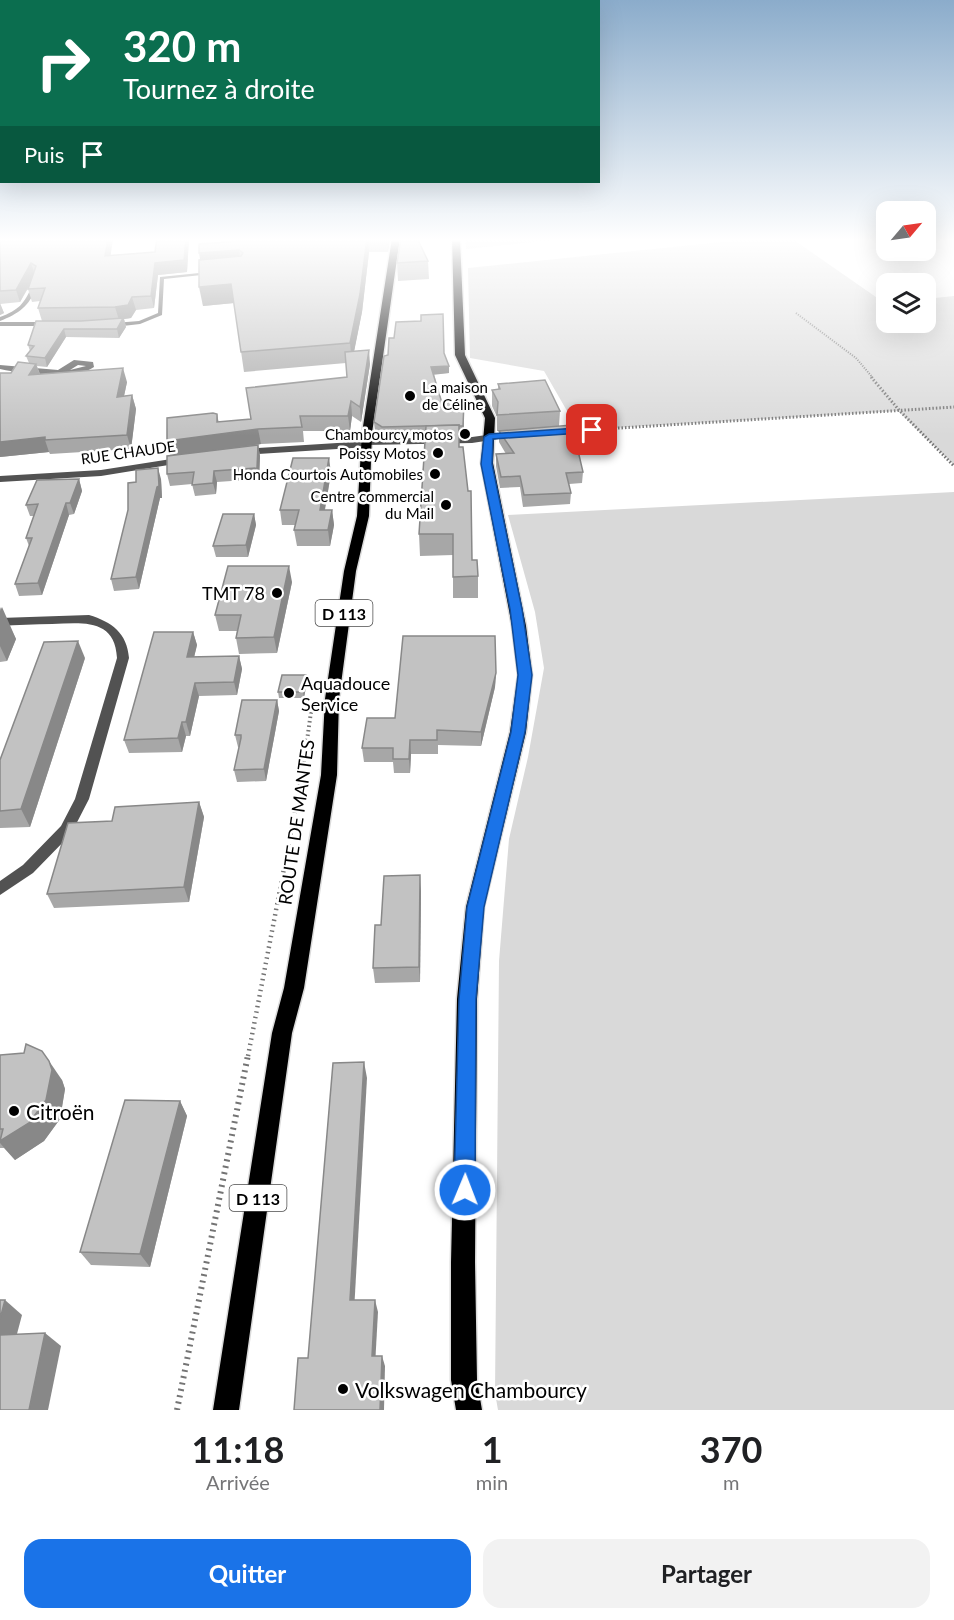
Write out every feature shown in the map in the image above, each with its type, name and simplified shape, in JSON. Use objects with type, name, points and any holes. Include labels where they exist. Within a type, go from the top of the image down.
[{"type":"main road","name":"ROUTE DE MANTES","points":[[226,1410],[282,1033],[294,988],[329,775],[332,699],[350,571],[363,516],[366,442],[386,304]]},
{"type":"main road","points":[[457,304],[460,355],[490,418],[487,464],[515,606],[525,675],[518,732],[476,907],[468,999],[463,1262],[464,1380],[469,1410]]},
{"type":"street","points":[[0,367],[30,372],[62,371]]},
{"type":"street","points":[[545,433],[592,430]]},
{"type":"street","points":[[228,454],[353,445],[366,442],[472,440],[521,434]]},
{"type":"street","name":"RUE CHAUDE","points":[[0,479],[101,473],[195,458]]},
{"type":"street","points":[[0,622],[89,618],[115,632],[123,644],[123,658],[82,799],[66,830],[28,870],[0,888]]},
{"type":"lane","points":[[0,319],[13,314],[28,304]]},
{"type":"lane","points":[[109,325],[140,322],[160,314],[161,304]]},
{"type":"lane","points":[[0,324],[54,324]]},
{"type":"path","points":[[796,313],[856,358],[900,410],[954,466]]},
{"type":"path","points":[[592,430],[954,407]]},
{"type":"path","points":[[177,1410],[302,778],[311,712]]},
{"type":"shaded area","points":[[469,304],[876,304],[876,333],[936,333],[936,304],[954,304],[954,465],[898,411],[578,430],[544,371],[470,358]]},
{"type":"shaded area","points":[[954,492],[954,1410],[498,1410],[495,1393],[499,961],[509,839],[528,757],[544,668],[535,612],[508,515]]},
{"type":"building","points":[[39,304],[129,304],[115,307],[38,308]]},
{"type":"building","points":[[234,304],[358,304],[350,343],[241,352]]},
{"type":"building","points":[[443,314],[444,353],[449,366],[431,367],[442,403],[464,401],[463,426],[382,427],[374,422],[384,356],[388,355],[389,338],[394,338],[396,322],[421,321],[421,315]]},
{"type":"building","points":[[123,318],[117,329],[64,329],[45,358],[26,356],[34,346],[28,345],[36,321]]},
{"type":"building","points":[[369,350],[360,407],[351,401],[348,416],[300,416],[302,427],[258,429],[167,441],[167,418],[213,413],[217,414],[217,422],[251,419],[246,388],[347,377],[345,352]]},
{"type":"building","points":[[18,362],[36,364],[29,375],[123,368],[117,397],[132,395],[127,435],[45,440],[45,437],[0,442],[0,373],[11,373]]},
{"type":"building","points":[[545,380],[560,411],[497,415],[498,402],[492,390],[500,389],[498,384]]},
{"type":"building","name":"Centre commercial du Mail","points":[[459,425],[459,447],[463,447],[468,491],[471,491],[472,560],[477,560],[478,576],[453,577],[453,534],[419,534],[426,426]]},
{"type":"building","points":[[572,425],[583,472],[566,473],[571,493],[524,495],[520,476],[501,477],[496,454],[514,453],[499,431]]},
{"type":"building","points":[[258,445],[257,468],[214,471],[213,483],[192,485],[194,472],[167,474],[167,456]]},
{"type":"building","points":[[293,458],[329,458],[320,510],[332,510],[328,530],[294,530],[299,510],[280,510]]},
{"type":"building","points":[[158,468],[159,486],[136,577],[111,579],[128,510],[128,483],[136,482],[136,470]]},
{"type":"building","points":[[79,479],[70,503],[66,503],[38,583],[15,584],[32,538],[26,538],[38,504],[26,505],[37,480]]},
{"type":"building","points":[[223,514],[254,514],[246,545],[213,546]]},
{"type":"building","points":[[228,566],[289,566],[274,637],[236,638],[241,615],[215,615]]},
{"type":"building","points":[[154,632],[193,632],[187,657],[239,656],[234,682],[195,683],[186,722],[182,722],[178,738],[124,740]]},
{"type":"building","points":[[403,636],[495,636],[496,673],[481,732],[437,730],[437,740],[410,740],[409,759],[393,759],[393,748],[362,748],[367,718],[395,718]]},
{"type":"building","points":[[78,641],[21,809],[0,811],[0,760],[44,642]]},
{"type":"building","points":[[282,675],[306,675],[303,692],[278,692]]},
{"type":"building","points":[[242,700],[277,700],[264,769],[234,770],[241,738],[241,735],[235,735]]},
{"type":"building","points":[[199,802],[184,887],[47,894],[68,823],[112,821],[115,807]]},
{"type":"building","points":[[420,875],[419,967],[373,968],[375,925],[381,925],[384,876]]},
{"type":"building","points":[[26,1044],[42,1051],[49,1061],[52,1070],[46,1100],[29,1123],[0,1141],[3,1129],[0,1129],[0,1055],[24,1053]]},
{"type":"building","points":[[364,1062],[350,1300],[375,1300],[372,1356],[382,1356],[380,1410],[294,1410],[298,1358],[308,1358],[333,1063]]},
{"type":"building","points":[[125,1100],[180,1101],[140,1254],[80,1252]]},
{"type":"building","points":[[0,1300],[5,1300],[0,1319]]},
{"type":"building","points":[[45,1333],[29,1410],[0,1410],[0,1335]]},
{"type":"place","name":"La maison de Céline","points":[[410,396]]},
{"type":"place","name":"Chambourcy motos","points":[[465,434]]},
{"type":"place","name":"Poissy Motos","points":[[438,453]]},
{"type":"place","name":"Honda Courtois Automobiles","points":[[435,474]]},
{"type":"place","name":"Centre commercial du Mail","points":[[446,505]]},
{"type":"place","name":"TMT 78","points":[[277,593]]},
{"type":"place","name":"Aquadouce Service","points":[[289,693]]},
{"type":"place","name":"Citroën","points":[[14,1111]]},
{"type":"place","name":"Volkswagen Chambourcy","points":[[343,1389]]},
{"type":"route","points":[[465,1190],[468,999],[476,907],[518,732],[525,675],[516,609],[487,464],[487,447],[489,437],[592,430]]}]
